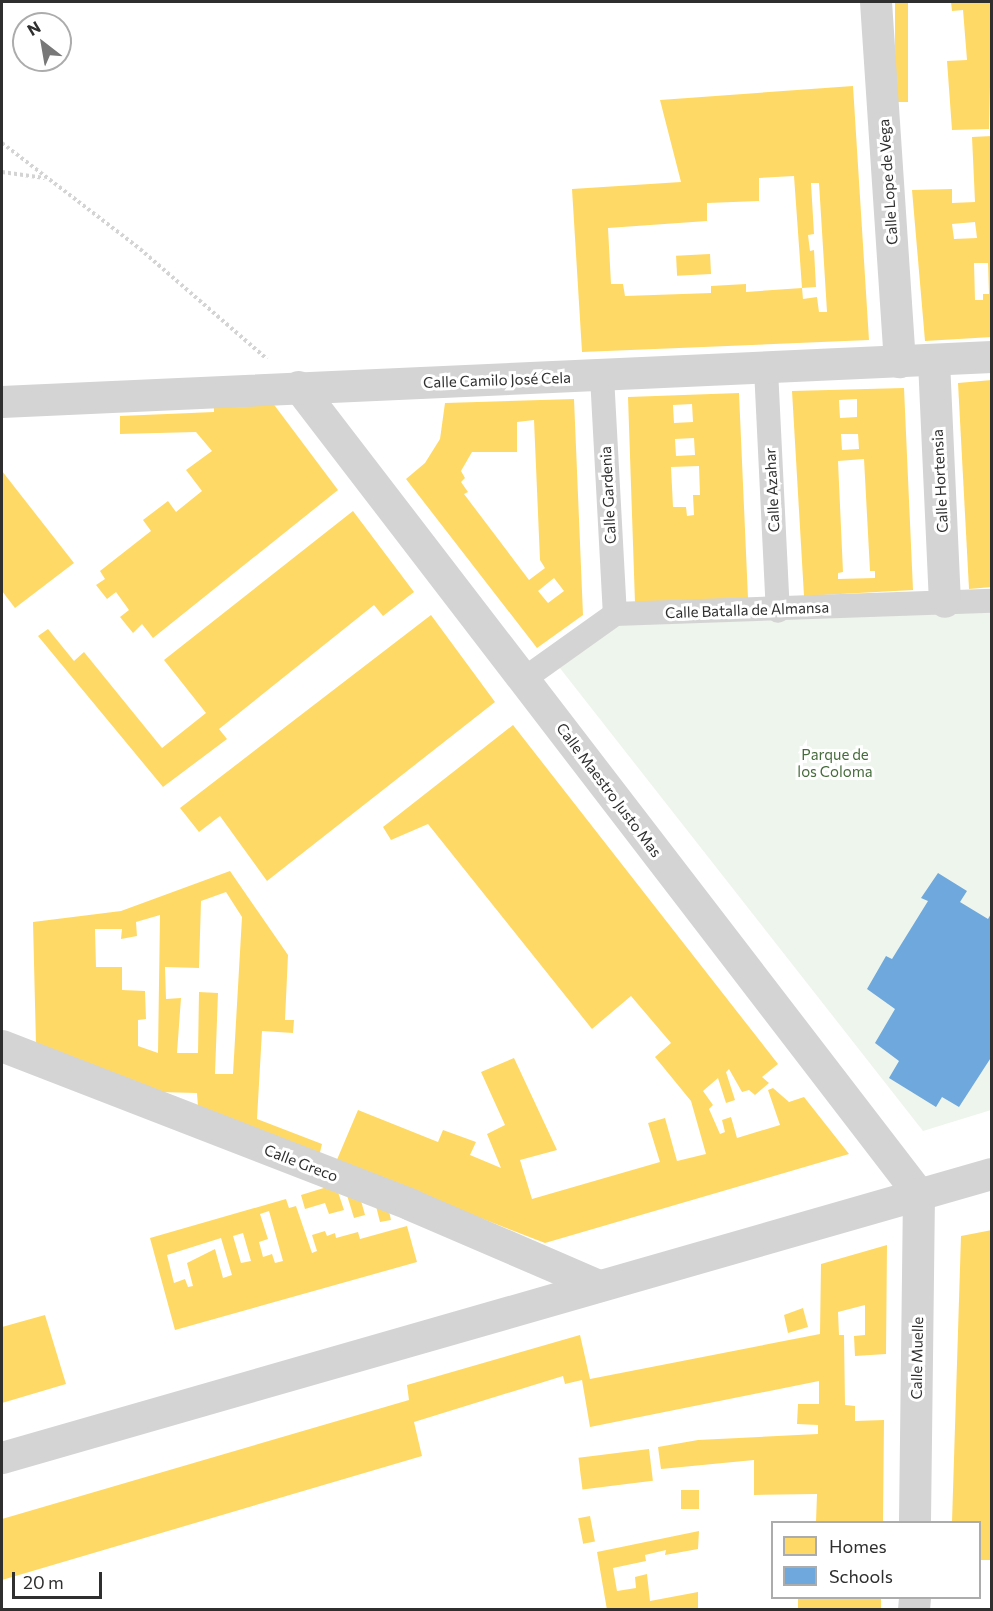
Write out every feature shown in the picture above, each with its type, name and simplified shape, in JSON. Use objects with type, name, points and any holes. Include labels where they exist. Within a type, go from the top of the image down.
[{"type":"street","name":"Calle Lope de Vega","points":[[876,2],[900,362]]},
{"type":"street","name":"Calle Camilo José Cela","points":[[2,402],[992,357]]},
{"type":"street","name":"Calle Hortensia","points":[[934,361],[945,602]]},
{"type":"street","name":"Calle Azahar","points":[[766,369],[778,611]]},
{"type":"street","name":"Calle Gardenia","points":[[602,376],[615,614]]},
{"type":"street","name":"Calle Maestro Justo Mas","points":[[299,387],[919,1194]]},
{"type":"street","name":"Calle Batalla de Almansa","points":[[615,614],[778,611],[992,600]]},
{"type":"street","points":[[524,679],[615,614]]},
{"type":"street","name":"Calle Greco","points":[[2,1046],[411,1204],[599,1286]]},
{"type":"street","points":[[2,1458],[992,1174]]},
{"type":"street","name":"Calle Muelle","points":[[915,1521],[919,1194]]},
{"type":"path","points":[[2,143],[140,249],[299,387]]},
{"type":"path","points":[[2,172],[48,178]]},
{"type":"green space","name":"Parque de los Coloma","points":[[991,600],[991,1110],[923,1131],[552,658],[615,614]]},
{"type":"building: Homes","points":[[895,2],[908,2],[908,102],[895,102]]},
{"type":"building: Homes","points":[[951,2],[992,2],[989,129],[952,130],[947,61],[967,60],[963,10],[952,11]]},
{"type":"building: Homes","points":[[853,86],[869,340],[582,352],[572,189],[681,182],[660,100]],"holes":[[[794,176],[802,288],[746,292],[746,284],[711,286],[711,293],[625,296],[623,284],[611,284],[608,228],[707,221],[707,203],[759,201],[759,178]],[[811,183],[819,183],[827,312],[819,312],[817,297],[803,299],[802,288],[816,287],[814,250],[810,251],[808,235],[814,234]]]},
{"type":"building: Homes","points":[[992,136],[992,337],[925,341],[912,190],[952,189],[952,203],[975,202],[972,137]],"holes":[[[975,222],[977,238],[954,239],[952,224]],[[974,263],[988,263],[989,294],[983,294],[983,300],[975,300]]]},
{"type":"building: Homes","points":[[710,254],[711,274],[677,276],[676,256]]},
{"type":"building: Homes","points":[[992,380],[992,587],[969,589],[958,383]]},
{"type":"building: Homes","points":[[904,388],[913,590],[804,596],[792,391]],"holes":[[[857,399],[857,417],[840,418],[839,400]],[[841,434],[858,434],[859,449],[842,450]],[[864,459],[870,571],[875,571],[875,578],[838,579],[838,573],[843,572],[838,461]]]},
{"type":"building: Homes","points":[[739,393],[748,598],[635,603],[628,397]],"holes":[[[692,404],[693,422],[674,423],[673,405]],[[694,438],[695,455],[676,456],[675,439]],[[699,466],[700,495],[693,495],[694,515],[687,516],[686,507],[673,507],[671,467]]]},
{"type":"building: Homes","points":[[574,399],[583,615],[537,648],[406,479],[425,463],[440,439],[445,403]],"holes":[[[534,420],[540,560],[545,568],[529,580],[464,494],[468,492],[461,482],[465,478],[461,471],[472,452],[517,452],[517,422]],[[554,578],[564,591],[548,603],[538,591]]]},
{"type":"building: Homes","points":[[272,402],[338,490],[153,638],[142,624],[133,633],[120,617],[129,610],[116,592],[107,599],[96,585],[105,579],[100,571],[151,531],[143,520],[168,501],[176,512],[202,491],[186,470],[212,451],[196,432],[120,434],[120,416],[214,412],[214,403]]},
{"type":"building: Homes","points":[[2,471],[74,563],[15,608],[2,591]]},
{"type":"building: Homes","points":[[353,511],[414,592],[383,616],[374,605],[219,729],[227,739],[163,787],[38,636],[48,629],[74,661],[84,652],[162,748],[206,713],[164,660]]},
{"type":"building: Homes","points":[[431,615],[495,702],[267,881],[220,816],[199,832],[180,808]]},
{"type":"building: Homes","points":[[513,725],[778,1064],[762,1077],[769,1083],[755,1095],[749,1090],[742,1092],[729,1069],[726,1072],[735,1100],[726,1103],[718,1078],[703,1091],[713,1105],[709,1109],[720,1134],[725,1132],[722,1120],[731,1117],[737,1138],[780,1125],[768,1090],[773,1088],[789,1102],[804,1097],[849,1154],[545,1243],[336,1162],[358,1110],[438,1142],[443,1130],[476,1142],[470,1155],[501,1168],[487,1134],[505,1125],[481,1072],[514,1058],[557,1150],[520,1160],[532,1199],[660,1162],[648,1123],[665,1118],[677,1161],[706,1154],[691,1101],[655,1057],[671,1043],[631,996],[592,1029],[428,824],[391,840],[383,827]]},
{"type":"building: Homes","points":[[230,871],[288,955],[285,1020],[294,1020],[293,1033],[262,1031],[257,1119],[322,1144],[319,1156],[198,1107],[197,1093],[158,1092],[36,1045],[33,922],[121,911]],"holes":[[[226,892],[242,917],[233,1074],[215,1074],[218,993],[199,992],[198,1053],[177,1053],[181,998],[166,999],[165,967],[199,968],[201,901]],[[160,915],[158,1053],[138,1046],[138,1020],[146,1019],[145,991],[122,990],[122,967],[96,967],[95,929],[122,929],[121,939],[137,936],[136,922]]]},
{"type":"building: Homes","points":[[327,1187],[337,1189],[344,1210],[329,1214],[325,1203],[305,1209],[301,1195]]},
{"type":"building: Homes","points":[[346,1192],[360,1197],[365,1215],[354,1218]]},
{"type":"building: Homes","points":[[286,1199],[289,1208],[296,1206],[312,1253],[317,1251],[312,1235],[325,1231],[327,1236],[335,1233],[336,1238],[358,1232],[360,1239],[407,1226],[417,1262],[175,1330],[150,1238]],"holes":[[[269,1211],[283,1261],[275,1263],[272,1254],[263,1257],[259,1242],[268,1239],[260,1214]],[[243,1233],[251,1261],[241,1263],[233,1236]],[[221,1238],[232,1275],[223,1278],[215,1249],[187,1263],[193,1286],[188,1287],[185,1279],[174,1283],[167,1255]]]},
{"type":"building: Homes","points":[[375,1202],[388,1207],[391,1220],[380,1222]]},
{"type":"building: Homes","points":[[992,1230],[992,1560],[981,1560],[981,1521],[952,1521],[961,1236]]},
{"type":"building: Homes","points":[[887,1245],[886,1354],[855,1356],[854,1336],[865,1335],[865,1305],[838,1312],[839,1335],[844,1335],[845,1405],[855,1406],[855,1421],[884,1420],[883,1521],[816,1521],[817,1494],[754,1495],[754,1460],[661,1469],[658,1447],[698,1440],[818,1434],[818,1425],[797,1424],[798,1404],[819,1404],[819,1381],[590,1427],[582,1380],[565,1384],[563,1376],[414,1422],[422,1456],[2,1580],[2,1519],[409,1400],[407,1385],[580,1335],[590,1379],[820,1334],[821,1264]]},
{"type":"building: Homes","points":[[803,1308],[808,1327],[788,1333],[784,1315]]},
{"type":"building: Homes","points":[[45,1315],[66,1384],[2,1403],[2,1327]]},
{"type":"building: Homes","points":[[649,1449],[653,1481],[582,1489],[579,1458]]},
{"type":"building: Homes","points":[[681,1490],[699,1490],[699,1509],[681,1509]]},
{"type":"building: Homes","points":[[590,1516],[595,1542],[583,1544],[578,1518]]},
{"type":"building: Homes","points":[[699,1531],[698,1549],[665,1555],[666,1550],[645,1555],[646,1561],[613,1568],[617,1591],[636,1588],[635,1577],[647,1574],[650,1601],[698,1592],[698,1610],[607,1610],[597,1552]]},
{"type":"building: Homes","points":[[798,1599],[881,1599],[881,1610],[798,1610]]},
{"type":"building: Schools","points":[[938,873],[967,891],[960,902],[988,919],[992,912],[992,1056],[959,1107],[942,1097],[936,1107],[889,1078],[899,1061],[875,1043],[895,1009],[867,989],[886,956],[892,959],[928,901],[921,898]]}]
